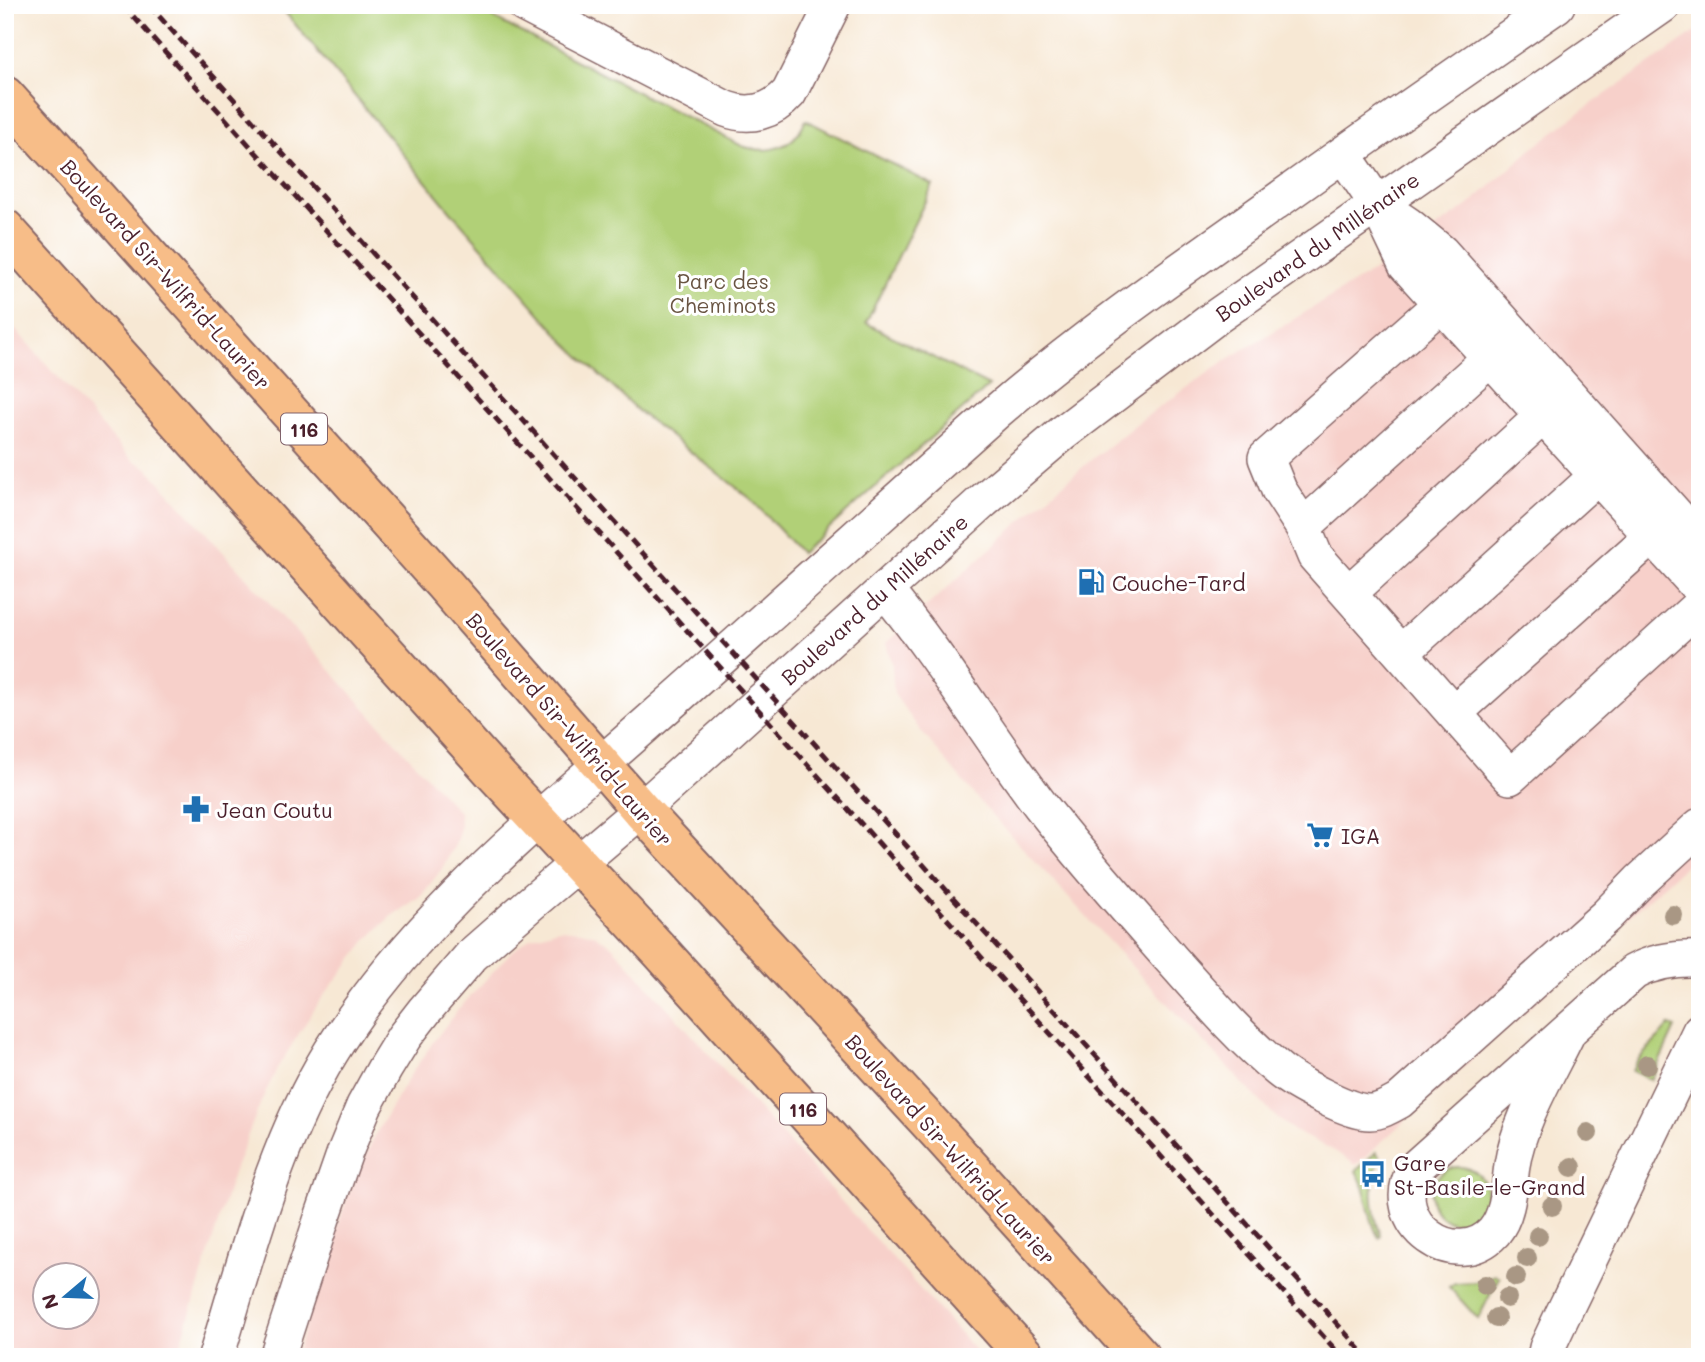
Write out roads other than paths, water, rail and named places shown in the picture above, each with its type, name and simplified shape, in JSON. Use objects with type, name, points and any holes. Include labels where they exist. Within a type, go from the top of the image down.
[{"type":"main road","name":"Boulevard Sir-Wilfrid-Laurier","points":[[5,96],[434,573],[600,765],[1142,1357]]},
{"type":"main road","name":"116","points":[[5,229],[1026,1357]]},
{"type":"street","points":[[525,5],[726,109],[751,114],[768,110],[789,93],[833,5]]},
{"type":"street","points":[[216,1357],[276,1164],[297,1115],[332,1051],[374,992],[407,950],[475,878],[1050,365],[1343,154],[1557,5]]},
{"type":"street","name":"Boulevard du Millénaire","points":[[277,1357],[345,1152],[364,1107],[385,1068],[425,1010],[472,955],[641,810],[1011,477],[1104,400],[1216,317],[1663,5]]},
{"type":"street","points":[[1343,154],[1377,204],[1406,265],[1700,589]]},
{"type":"street","points":[[1377,204],[1441,252],[1700,542]]},
{"type":"street","points":[[1441,304],[1266,458],[1279,490],[1303,527],[1315,556],[1510,777],[1700,605]]},
{"type":"street","points":[[1303,527],[1490,358]]},
{"type":"street","points":[[1349,593],[1543,416]]},
{"type":"street","points":[[1401,653],[1597,476]]},
{"type":"street","points":[[1454,713],[1652,536]]},
{"type":"street","points":[[885,590],[1057,826],[1128,911],[1237,1032],[1282,1072],[1332,1101],[1355,1110],[1370,1112],[1387,1108],[1399,1101],[1606,916],[1700,826]]},
{"type":"street","points":[[1568,1032],[1524,1124],[1500,1222],[1493,1233],[1471,1246],[1459,1247],[1436,1242],[1423,1233],[1409,1212],[1406,1191],[1415,1168],[1634,972],[1661,961],[1700,959]]},
{"type":"street","points":[[1545,1357],[1561,1318],[1700,1031]]},
{"type":"railway","points":[[123,5],[1342,1357]]},
{"type":"railway","points":[[149,5],[1367,1357]]},
{"type":"place","name":"Couche-Tard","points":[[1091,582]]},
{"type":"place","name":"Jean Coutu","points":[[196,809]]},
{"type":"place","name":"IGA","points":[[1320,835]]},
{"type":"place","name":"Gare St-Basile-le-Grand","points":[[1373,1174]]},
{"type":"park label","name":"Parc des Cheminots","points":[[723,292]]}]
